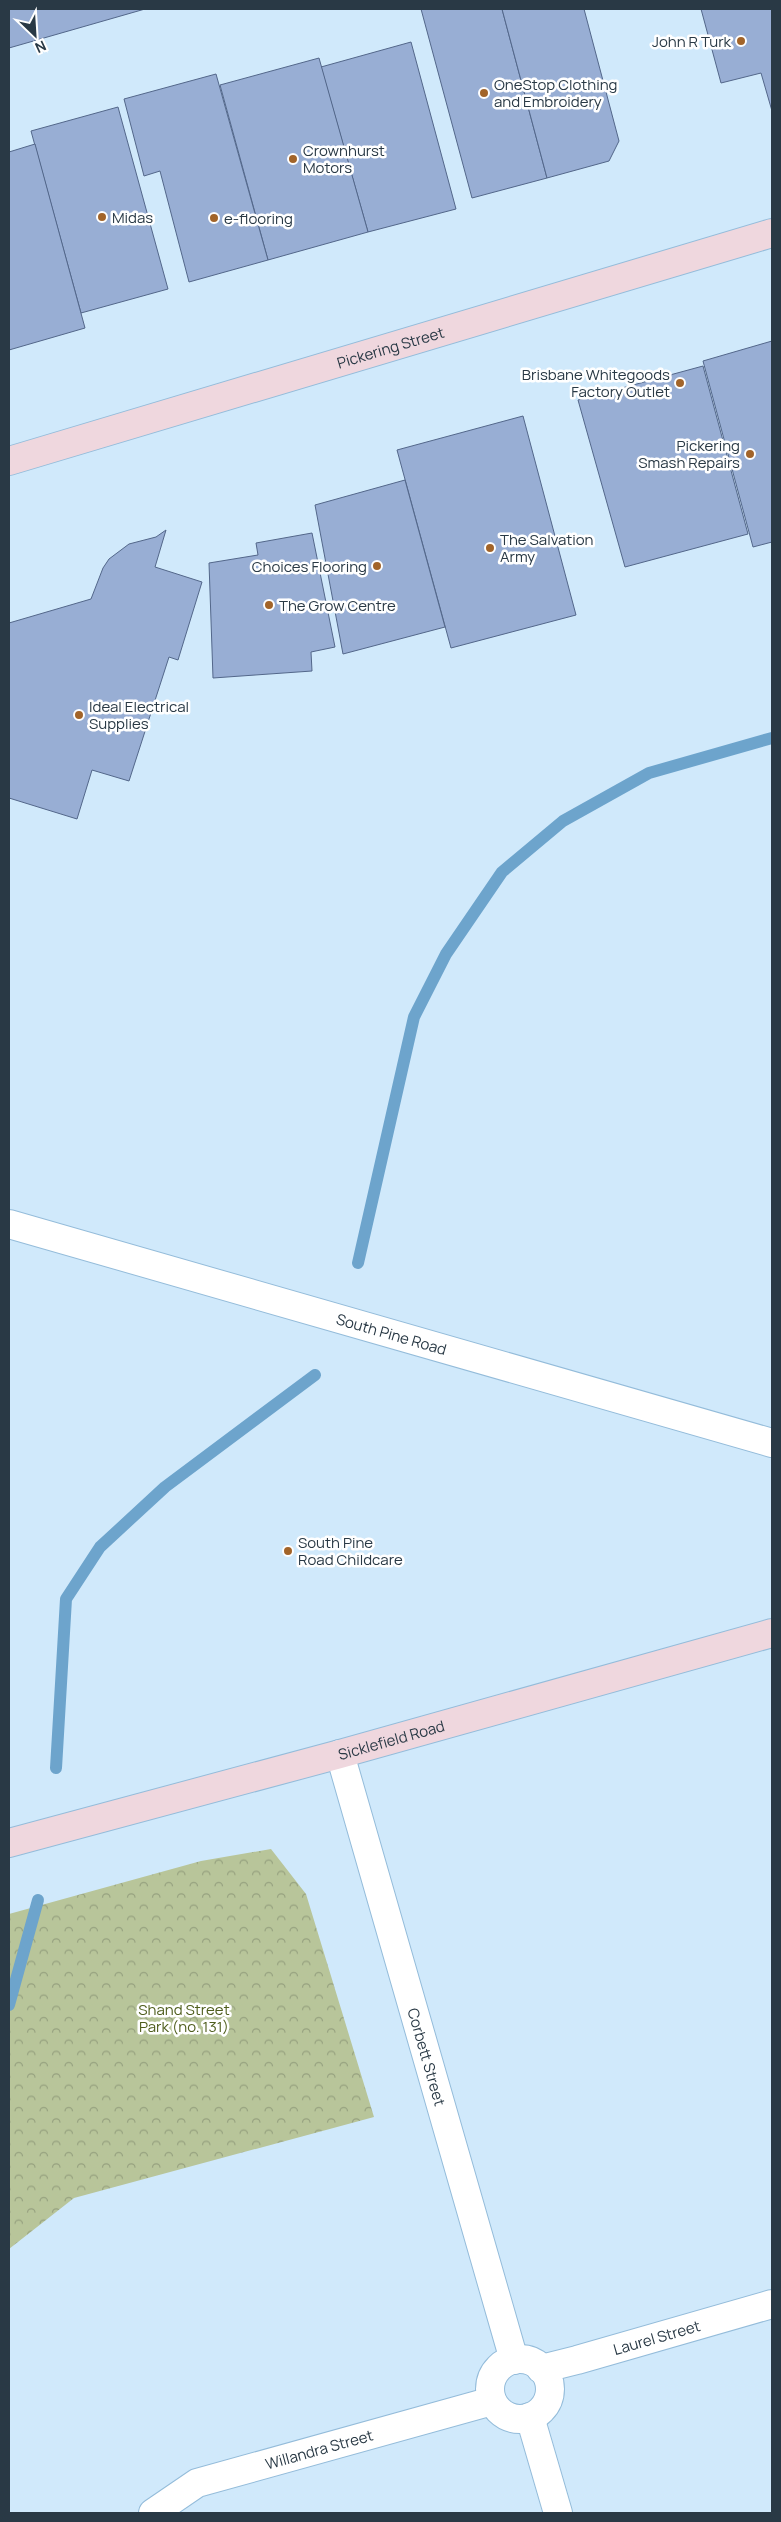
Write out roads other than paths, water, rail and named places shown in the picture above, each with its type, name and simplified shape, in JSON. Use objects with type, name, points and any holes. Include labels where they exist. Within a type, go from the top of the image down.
[{"type":"main road","name":"Pickering Street","points":[[9,462],[772,233]]},
{"type":"main road","name":"Sicklefield Road","points":[[9,1842],[340,1754],[772,1633]]},
{"type":"street","name":"South Pine Road","points":[[9,1224],[772,1443]]},
{"type":"street","name":"Corbett Street","points":[[340,1754],[514,2360]]},
{"type":"street","name":"Laurel Street","points":[[541,2369],[772,2304]]},
{"type":"street","points":[[524,2359],[541,2369],[550,2385],[546,2404],[530,2417],[521,2419],[504,2415],[492,2401],[490,2383],[493,2375],[499,2368],[514,2360],[524,2359]]},
{"type":"street","name":"Willandra Street","points":[[153,2513],[197,2483],[492,2401]]},
{"type":"street","points":[[530,2417],[558,2513]]},
{"type":"waterway","points":[[358,1263],[414,1017],[446,954],[502,872],[563,821],[649,773],[772,738]]},
{"type":"waterway","points":[[56,1768],[66,1599],[100,1547],[165,1487],[315,1375]]},
{"type":"waterway","points":[[9,2005],[38,1900]]},
{"type":"place","name":"John R Turk","points":[[741,41]]},
{"type":"place","name":"OneStop Clothing and Embroidery","points":[[484,93]]},
{"type":"place","name":"Crownhurst Motors","points":[[293,159]]},
{"type":"place","name":"Midas","points":[[102,217]]},
{"type":"place","name":"e-flooring","points":[[214,218]]},
{"type":"place","name":"Brisbane Whitegoods Factory Outlet","points":[[680,383]]},
{"type":"place","name":"Pickering Smash Repairs","points":[[750,454]]},
{"type":"place","name":"The Salvation Army","points":[[490,548]]},
{"type":"place","name":"Choices Flooring","points":[[377,566]]},
{"type":"place","name":"The Grow Centre","points":[[269,605]]},
{"type":"place","name":"Ideal Electrical Supplies","points":[[79,715]]},
{"type":"place","name":"South Pine Road Childcare","points":[[288,1551]]},
{"type":"park label","name":"Shand Street Park (no. 131)","points":[[184,2018]]}]
